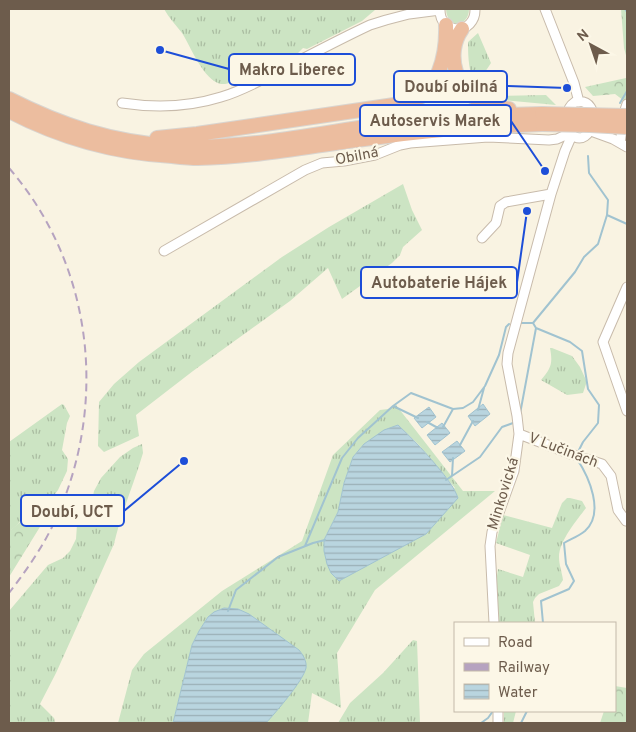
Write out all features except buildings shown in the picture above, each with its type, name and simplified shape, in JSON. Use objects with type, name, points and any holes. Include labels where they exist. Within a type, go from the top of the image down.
[{"type":"highway","points":[[90,132],[161,138],[408,103],[424,95],[435,82],[441,67],[446,43],[446,25]]},
{"type":"highway","points":[[462,29],[455,40],[453,56],[456,75],[468,92],[485,104],[542,119],[627,127]]},
{"type":"highway","points":[[9,99],[36,113],[116,139],[148,144],[197,147],[249,144],[410,121],[465,116],[542,119],[627,116]]},
{"type":"highway","points":[[9,112],[60,134],[111,149],[146,155],[198,158],[250,155],[401,134],[505,125],[542,119]]},
{"type":"street","points":[[122,103],[163,106],[190,104],[221,97],[258,81],[370,25],[409,14],[440,9],[441,18],[446,25],[454,29],[462,29],[472,21],[475,9]]},
{"type":"street","points":[[545,9],[574,83],[579,102],[586,103],[592,110],[592,126],[588,134],[582,137],[576,137],[571,134]]},
{"type":"street","name":"Minkovická","points":[[494,622],[490,546],[492,532],[514,471],[519,434],[507,364],[508,352],[551,194],[571,134],[566,125],[567,110],[571,105],[579,102]]},
{"type":"street","points":[[591,130],[624,145],[625,110],[627,104]]},
{"type":"street","name":"Obilná","points":[[164,251],[305,170],[322,163],[369,156],[410,143],[488,137],[549,140],[571,134]]},
{"type":"street","points":[[482,238],[496,223],[500,206],[506,202],[551,194]]},
{"type":"street","points":[[627,287],[603,342],[627,410]]},
{"type":"street","name":"V Lučinách","points":[[519,434],[602,464],[611,476],[618,510],[626,521],[627,519]]},
{"type":"green space","points":[[164,9],[380,9],[375,10],[362,21],[307,49],[303,48],[298,53],[247,77],[221,84],[203,70],[182,33]]},
{"type":"green space","points":[[446,9],[469,9],[466,20],[458,24],[450,20]]},
{"type":"green space","points":[[621,9],[627,9],[627,59],[624,48]]},
{"type":"green space","points":[[478,33],[491,63],[475,87],[469,65],[468,42]]},
{"type":"green space","points":[[626,78],[627,103],[615,94],[593,96],[585,87]]},
{"type":"green space","points":[[546,95],[556,105],[491,99],[493,96]]},
{"type":"green space","points":[[403,184],[412,210],[422,230],[403,247],[400,255],[392,263],[342,299],[328,268],[290,301],[136,415],[139,436],[104,452],[98,446],[99,402],[114,384],[139,362],[282,257]]},
{"type":"green space","points":[[550,348],[572,356],[586,380],[583,393],[567,395],[541,380],[550,366]]},
{"type":"green space","points":[[62,404],[70,416],[62,450],[68,459],[67,471],[52,498],[34,505],[9,532],[9,442]]},
{"type":"green space","points":[[396,405],[463,491],[495,491],[375,590],[337,653],[341,708],[312,693],[308,723],[266,723],[301,679],[208,617],[192,645],[173,723],[118,723],[132,670],[144,654],[222,591],[302,541],[333,455],[380,410]],"holes":[[[398,425],[418,444],[455,488],[324,540],[338,512],[344,483],[353,457],[364,444]]]},
{"type":"green space","points":[[142,444],[143,453],[114,544],[56,673],[40,704],[54,718],[55,723],[9,723],[9,611],[48,565],[63,558],[70,551],[76,539],[77,525],[92,501],[94,491],[101,478],[120,457]]},
{"type":"green space","points":[[567,498],[570,498],[582,501],[586,508],[562,544],[559,560],[563,580],[559,586],[539,594],[535,598],[533,602],[535,622],[499,622],[495,578],[498,569],[523,577],[530,555],[496,543],[503,515],[552,528],[562,503]]},
{"type":"green space","points":[[39,513],[46,513],[43,522],[9,577],[9,532],[23,520]]},
{"type":"green space","points":[[413,640],[417,641],[420,723],[338,723],[350,703],[383,673]]},
{"type":"green space","points":[[616,686],[627,688],[627,723],[600,723],[604,712],[616,712]]},
{"type":"green space","points":[[504,712],[516,712],[513,723],[504,723]]},
{"type":"water","points":[[483,404],[490,414],[475,426],[468,416]]},
{"type":"water","points":[[429,407],[436,417],[422,428],[414,418]]},
{"type":"water","points":[[442,423],[450,433],[435,445],[427,435]]},
{"type":"water","points":[[398,425],[441,471],[453,487],[458,498],[426,534],[339,581],[331,573],[327,564],[324,540],[338,512],[344,483],[353,457],[364,444],[384,430]]},
{"type":"water","points":[[457,441],[465,451],[450,462],[442,452]]},
{"type":"water","points":[[224,608],[238,609],[249,614],[299,650],[306,663],[304,674],[289,696],[266,723],[173,723],[192,645],[208,617]]},
{"type":"waterway","points":[[620,103],[627,91]]},
{"type":"waterway","points":[[578,452],[583,442],[598,423],[599,405],[588,389],[582,351],[570,342],[536,328],[533,323],[575,272],[584,257],[598,244],[607,215],[608,200],[589,173],[588,156]]},
{"type":"waterway","points":[[607,215],[627,224]]},
{"type":"waterway","points":[[520,323],[533,323]]},
{"type":"waterway","points":[[305,546],[342,458],[358,438],[393,406],[411,393],[453,409],[463,408],[473,402],[485,386],[499,355],[506,327],[509,324]]},
{"type":"waterway","points":[[520,414],[536,328]]},
{"type":"waterway","points":[[478,410],[484,388]]},
{"type":"waterway","points":[[393,406],[418,418]]},
{"type":"waterway","points":[[443,427],[453,409]]},
{"type":"waterway","points":[[460,445],[473,421]]},
{"type":"waterway","points":[[427,422],[438,428]]},
{"type":"waterway","points":[[446,480],[480,457],[502,427],[513,423]]},
{"type":"waterway","points":[[452,476],[453,458]]},
{"type":"waterway","points":[[543,622],[541,601],[569,589],[574,581],[566,564],[564,543],[585,531],[594,515],[593,495],[590,485],[577,459]]},
{"type":"waterway","points":[[228,611],[236,590],[278,557],[325,540]]},
{"type":"waterway","points":[[481,723],[492,712]]},
{"type":"waterway","points":[[521,723],[526,712]]},
{"type":"railway","points":[[9,168],[38,207],[60,248],[75,293],[84,338],[86,385],[82,432],[71,478],[54,523],[33,559],[9,593]]},
{"type":"place","name":"Makro Liberec","points":[[160,50]]},
{"type":"place","name":"Doubí obilná","points":[[567,88]]},
{"type":"place","name":"Autoservis Marek","points":[[545,171]]},
{"type":"place","name":"Autobaterie Hájek","points":[[527,211]]},
{"type":"place","name":"Doubí, UCT","points":[[184,461]]}]
